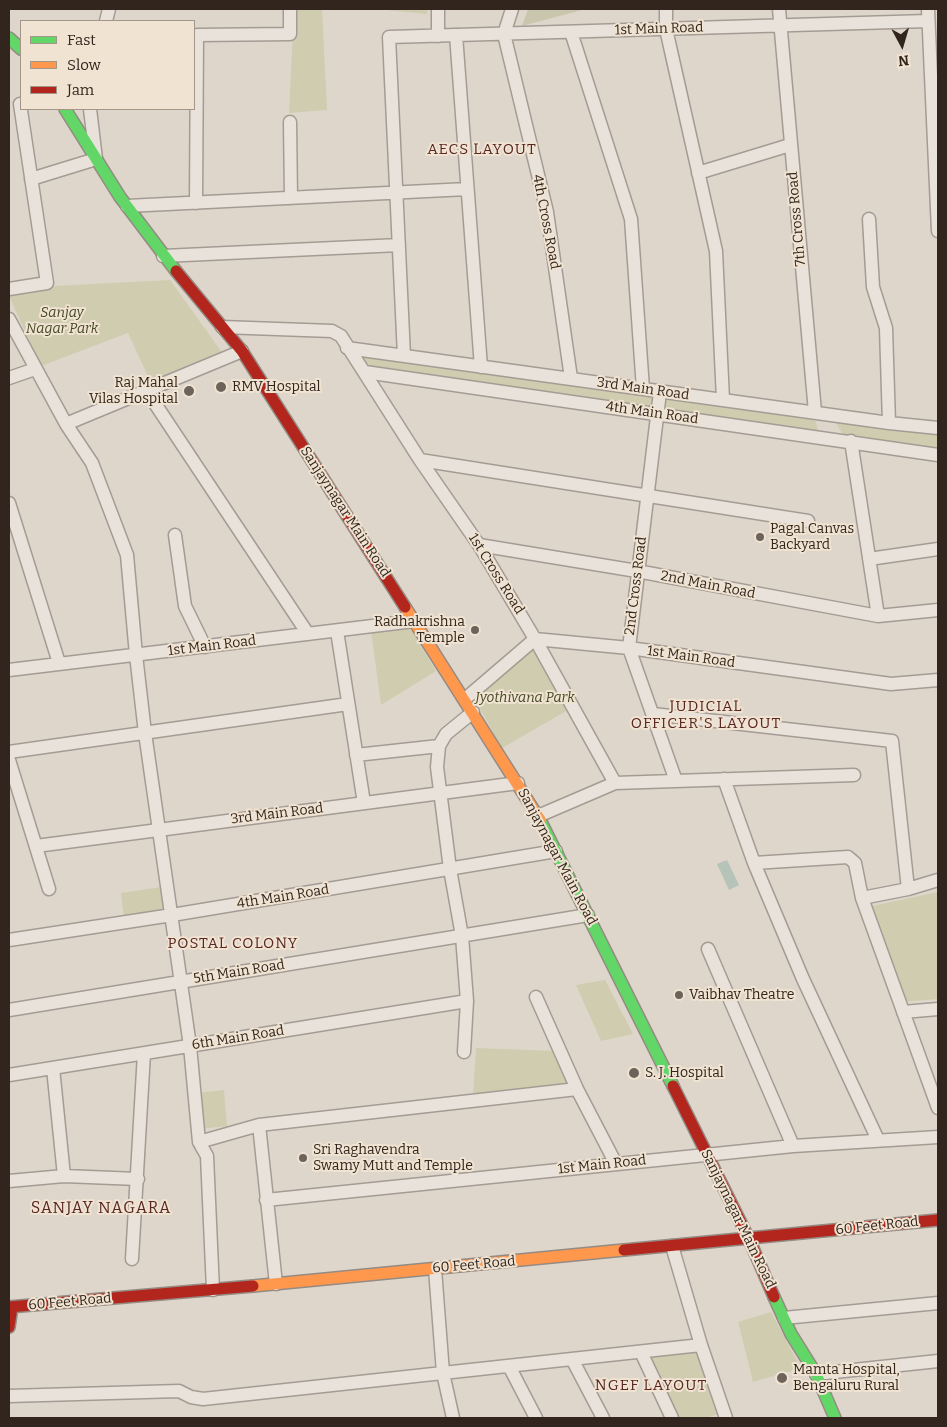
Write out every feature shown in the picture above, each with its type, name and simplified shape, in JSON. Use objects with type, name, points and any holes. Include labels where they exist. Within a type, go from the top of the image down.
[{"type":"street","points":[[196,203],[195,60],[197,35],[290,34],[290,9]]},
{"type":"street","points":[[438,9],[438,36]]},
{"type":"street","points":[[504,34],[512,9]]},
{"type":"street","points":[[666,9],[666,29],[716,251],[723,400]]},
{"type":"street","points":[[780,9],[780,26]]},
{"type":"street","points":[[928,15],[938,231]]},
{"type":"street","name":"1st Main Road","points":[[396,193],[389,37],[780,26],[928,15]]},
{"type":"street","name":"7th Cross Road","points":[[780,26],[814,412]]},
{"type":"street","points":[[571,32],[631,219],[643,389]]},
{"type":"street","name":"4th Cross Road","points":[[504,34],[547,212],[571,378]]},
{"type":"street","points":[[456,35],[480,367]]},
{"type":"street","points":[[9,38],[20,48]]},
{"type":"street","points":[[9,289],[47,283],[17,104]]},
{"type":"street","name":"Sanjaynagar Main Road","points":[[66,110],[127,206],[163,256],[242,351],[538,816],[749,1239],[784,1318],[816,1374],[835,1418]]},
{"type":"street","points":[[31,179],[96,159],[90,110]]},
{"type":"street","points":[[290,122],[291,198]]},
{"type":"street","points":[[698,172],[790,145]]},
{"type":"street","points":[[127,206],[467,189]]},
{"type":"street","points":[[396,193],[404,356]]},
{"type":"street","points":[[869,219],[873,286],[886,328],[889,423]]},
{"type":"street","points":[[163,256],[398,245]]},
{"type":"street","points":[[9,319],[66,424],[92,463],[127,555],[145,733],[190,1046],[199,1142],[207,1156],[213,1290]]},
{"type":"street","name":"1st Cross Road","points":[[222,327],[332,331],[341,336],[420,460],[479,545],[536,639],[615,784]]},
{"type":"street","name":"3rd Main Road","points":[[347,348],[889,423],[938,428]]},
{"type":"street","points":[[66,424],[242,351]]},
{"type":"street","points":[[9,378],[35,369]]},
{"type":"street","name":"4th Main Road","points":[[364,372],[851,442],[938,457]]},
{"type":"street","points":[[146,390],[308,634]]},
{"type":"street","name":"2nd Cross Road","points":[[660,392],[629,648],[676,781]]},
{"type":"street","points":[[851,442],[878,616]]},
{"type":"street","points":[[420,460],[808,521]]},
{"type":"street","points":[[9,503],[59,663]]},
{"type":"street","points":[[175,535],[185,606],[205,647]]},
{"type":"street","name":"2nd Main Road","points":[[479,545],[637,571],[878,616],[938,610]]},
{"type":"street","points":[[869,559],[938,549]]},
{"type":"street","name":"1st Main Road","points":[[9,670],[414,621]]},
{"type":"street","points":[[337,631],[364,803]]},
{"type":"street","points":[[465,699],[536,639]]},
{"type":"street","name":"1st Main Road","points":[[536,639],[629,648],[891,684],[938,680]]},
{"type":"street","points":[[9,752],[348,704]]},
{"type":"street","points":[[464,1052],[467,1001],[462,936],[450,869],[442,793],[437,767],[439,746],[446,734],[473,712]]},
{"type":"street","points":[[653,714],[892,740],[908,889]]},
{"type":"street","points":[[356,754],[439,746]]},
{"type":"street","points":[[9,760],[49,889]]},
{"type":"street","points":[[538,816],[615,784],[854,775]]},
{"type":"street","points":[[724,779],[754,863],[802,979],[878,1140]]},
{"type":"street","name":"3rd Main Road","points":[[36,846],[518,783]]},
{"type":"street","name":"4th Main Road","points":[[9,940],[172,915],[556,851]]},
{"type":"street","points":[[754,863],[848,857],[855,863],[862,898],[903,1012],[932,1075],[938,1108]]},
{"type":"street","points":[[862,898],[908,889],[938,880]]},
{"type":"street","name":"5th Main Road","points":[[9,1010],[588,915]]},
{"type":"street","points":[[708,949],[793,1146]]},
{"type":"street","points":[[536,997],[577,1089],[616,1164]]},
{"type":"street","name":"6th Main Road","points":[[9,1075],[467,1001]]},
{"type":"street","points":[[903,1012],[938,1009]]},
{"type":"street","points":[[132,1259],[144,1053]]},
{"type":"street","points":[[53,1068],[64,1176]]},
{"type":"street","points":[[199,1142],[259,1125],[577,1089]]},
{"type":"street","points":[[259,1125],[276,1284]]},
{"type":"street","name":"1st Main Road","points":[[266,1200],[707,1154],[793,1146],[938,1137]]},
{"type":"street","points":[[9,1181],[64,1176],[138,1179]]},
{"type":"street","name":"60 Feet Road","points":[[10,1307],[213,1290],[938,1220]]},
{"type":"street","points":[[672,1246],[701,1345],[726,1418]]},
{"type":"street","points":[[435,1269],[443,1374],[453,1418]]},
{"type":"street","points":[[784,1318],[938,1303]]},
{"type":"street","points":[[9,1327],[10,1307]]},
{"type":"street","points":[[9,1396],[179,1391],[203,1400],[701,1345]]},
{"type":"street","points":[[641,1352],[672,1418]]},
{"type":"street","points":[[572,1360],[603,1418]]},
{"type":"street","points":[[816,1374],[938,1361]]},
{"type":"street","points":[[509,1366],[536,1418]]},
{"type":"green space","points":[[294,9],[322,9],[327,110],[289,113]]},
{"type":"green space","points":[[375,9],[427,9],[427,14]]},
{"type":"green space","name":"Sanjay Nagar Park","points":[[170,280],[224,355],[151,383],[128,333],[41,366],[9,296],[9,293],[53,286]]},
{"type":"green space","points":[[352,351],[814,416],[819,433],[368,368]]},
{"type":"green space","points":[[834,420],[938,432],[938,451],[844,436]]},
{"type":"green space","points":[[409,626],[436,671],[381,705],[371,630]]},
{"type":"green space","name":"Jyothivana Park","points":[[536,646],[568,710],[502,748],[474,698]]},
{"type":"green space","points":[[161,887],[165,914],[124,919],[121,893]]},
{"type":"green space","points":[[938,892],[938,999],[902,1002],[872,906]]},
{"type":"green space","points":[[605,980],[633,1034],[601,1041],[576,985]]},
{"type":"green space","points":[[476,1048],[555,1051],[568,1083],[473,1095]]},
{"type":"green space","points":[[224,1090],[227,1126],[200,1129],[196,1093]]},
{"type":"green space","points":[[771,1312],[801,1368],[753,1382],[738,1322]]},
{"type":"green space","points":[[696,1350],[718,1414],[706,1418],[675,1418],[647,1356]]},
{"type":"shaded area","points":[[528,9],[586,9],[522,26]]},
{"type":"shaded area","points":[[727,860],[739,885],[729,890],[717,864]]},
{"type":"traffic: fast","points":[[9,38],[20,48]]},
{"type":"traffic: fast","points":[[66,110],[120,197],[176,271]]},
{"type":"traffic: fast","points":[[540,820],[673,1086]]},
{"type":"traffic: fast","points":[[774,1297],[791,1334],[816,1374],[835,1418]]},
{"type":"traffic: slow","points":[[405,607],[540,820]]},
{"type":"traffic: slow","points":[[253,1286],[624,1250]]},
{"type":"traffic: jam","points":[[176,271],[242,351],[405,607]]},
{"type":"traffic: jam","points":[[673,1086],[749,1239],[774,1297]]},
{"type":"traffic: jam","points":[[624,1250],[938,1220]]},
{"type":"traffic: jam","points":[[9,1307],[253,1286]]},
{"type":"traffic: jam","points":[[9,1327],[12,1307]]},
{"type":"place","name":"RMV Hospital","points":[[221,387]]},
{"type":"place","name":"Raj Mahal Vilas Hospital","points":[[189,391]]},
{"type":"place","name":"Pagal Canvas Backyard","points":[[760,537]]},
{"type":"place","name":"Radhakrishna Temple","points":[[475,630]]},
{"type":"place","name":"Vaibhav Theatre","points":[[679,995]]},
{"type":"place","name":"S. J. Hospital","points":[[634,1073]]},
{"type":"place","name":"Sri Raghavendra Swamy Mutt and Temple","points":[[303,1158]]},
{"type":"place","name":"Mamta Hospital, Bengaluru Rural","points":[[782,1378]]},
{"type":"district","name":"AECS LAYOUT","points":[[482,150]]},
{"type":"district","name":"JUDICIAL OFFICER'S LAYOUT","points":[[706,716]]},
{"type":"district","name":"POSTAL COLONY","points":[[233,944]]},
{"type":"district","name":"SANJAY NAGARA","points":[[101,1209]]},
{"type":"district","name":"NGEF LAYOUT","points":[[651,1386]]}]
